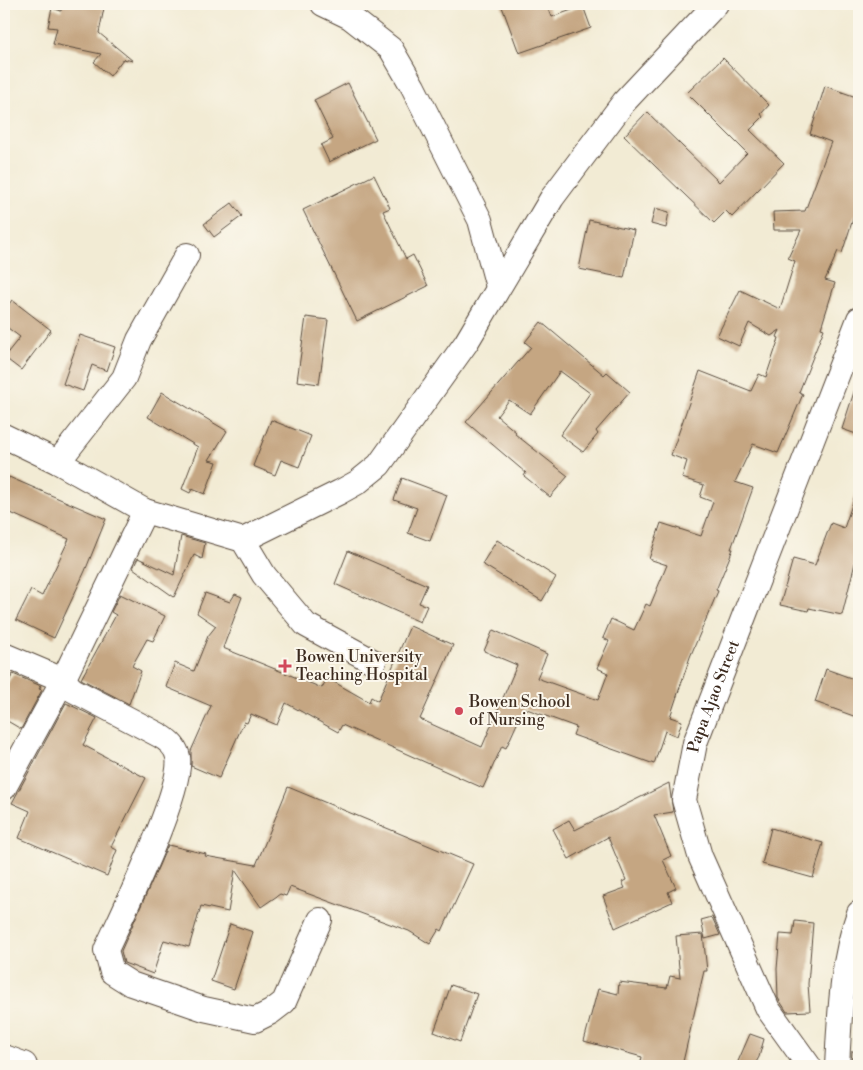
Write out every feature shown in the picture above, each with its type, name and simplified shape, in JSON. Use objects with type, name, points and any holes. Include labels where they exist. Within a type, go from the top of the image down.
[{"type":"highway","points":[[4,1059],[23,1066]]},
{"type":"street","points":[[323,4],[350,17],[391,49],[413,87],[480,220],[498,287]]},
{"type":"street","points":[[4,436],[58,462],[145,511],[243,540],[358,482],[379,465],[466,343],[490,306],[498,287],[552,198],[624,102],[716,4]]},
{"type":"street","points":[[58,462],[124,378],[139,340],[187,256]]},
{"type":"street","name":"Papa Ajao Street","points":[[808,1066],[768,1009],[700,856],[684,800],[695,743],[859,319]]},
{"type":"street","points":[[4,788],[62,680],[145,511]]},
{"type":"street","points":[[243,540],[264,576],[306,626],[374,662]]},
{"type":"street","points":[[4,655],[62,680],[73,690],[171,742],[178,757],[169,805],[106,950],[112,972],[131,984],[204,1009],[255,1020],[271,1012],[284,1002],[320,920]]},
{"type":"street","points":[[837,1066],[840,1008],[859,914]]},
{"type":"building","points":[[62,4],[85,4],[104,8],[99,33],[133,61],[123,59],[110,76],[94,62],[101,54],[53,44],[57,28],[48,27],[52,8],[61,11]]},
{"type":"building","points":[[501,4],[547,4],[552,17],[583,6],[591,28],[519,53]]},
{"type":"building","points":[[723,58],[769,105],[761,114],[763,117],[750,130],[784,163],[732,217],[726,211],[714,223],[624,136],[647,112],[719,182],[747,153],[687,93]]},
{"type":"building","points":[[348,83],[376,139],[329,162],[321,145],[333,139],[314,100]]},
{"type":"building","points":[[825,86],[859,98],[859,217],[854,216],[842,253],[838,251],[825,280],[835,283],[821,328],[824,329],[799,392],[803,394],[778,453],[753,444],[735,482],[753,488],[731,549],[733,549],[716,590],[718,591],[690,657],[670,717],[682,721],[677,736],[665,731],[654,764],[573,735],[576,727],[524,708],[506,748],[502,746],[483,788],[342,725],[338,732],[286,703],[277,725],[251,714],[247,723],[244,722],[219,778],[191,766],[191,751],[211,706],[166,687],[175,663],[194,671],[208,636],[216,626],[197,613],[205,593],[230,602],[235,594],[242,597],[223,648],[322,688],[327,678],[369,702],[371,697],[378,701],[410,626],[453,645],[420,719],[482,747],[517,665],[484,651],[493,630],[547,654],[537,678],[598,700],[608,673],[597,668],[609,641],[603,638],[611,619],[634,630],[646,604],[650,606],[667,565],[649,559],[661,523],[701,536],[713,502],[700,497],[704,485],[682,478],[687,461],[671,455],[700,371],[751,391],[759,374],[766,377],[780,330],[771,336],[749,323],[739,346],[717,336],[740,290],[780,309],[795,261],[788,258],[801,230],[774,230],[773,212],[805,211],[831,142],[810,134]]},
{"type":"building","points":[[374,175],[390,208],[383,211],[406,259],[413,255],[428,286],[357,321],[303,210]]},
{"type":"building","points":[[232,203],[242,216],[214,237],[204,224]]},
{"type":"building","points":[[655,208],[669,212],[666,228],[651,224]]},
{"type":"building","points":[[589,220],[634,230],[624,278],[579,269]]},
{"type":"building","points":[[12,300],[51,330],[21,370],[4,357],[20,337],[4,325],[4,311]]},
{"type":"building","points":[[306,317],[328,320],[319,384],[297,381]]},
{"type":"building","points":[[541,322],[604,375],[607,372],[630,392],[596,431],[598,434],[583,452],[560,435],[590,393],[560,371],[530,414],[509,400],[497,416],[516,432],[515,434],[568,476],[550,497],[524,476],[526,473],[466,422],[531,347],[525,342]]},
{"type":"building","points":[[80,335],[115,347],[107,371],[92,365],[83,391],[63,384]]},
{"type":"building","points":[[856,386],[859,387],[859,435],[842,429]]},
{"type":"building","points":[[162,392],[227,431],[209,460],[217,462],[205,494],[192,489],[190,493],[182,489],[198,447],[148,417]]},
{"type":"building","points":[[271,420],[311,436],[299,467],[281,460],[275,475],[253,466]]},
{"type":"building","points":[[9,477],[106,519],[85,571],[54,638],[16,620],[31,590],[42,596],[69,539],[4,510],[4,489]]},
{"type":"building","points":[[402,478],[447,495],[430,541],[408,533],[417,508],[394,500]]},
{"type":"building","points":[[857,490],[859,491],[859,564],[855,563],[842,615],[809,608],[808,611],[780,605],[793,559],[815,565],[831,523],[844,528]]},
{"type":"building","points":[[181,536],[205,543],[202,559],[194,555],[174,597],[133,568],[138,558],[174,575]]},
{"type":"building","points":[[497,540],[556,577],[542,601],[482,564]]},
{"type":"building","points":[[348,551],[427,585],[419,603],[427,606],[420,622],[335,584]]},
{"type":"building","points":[[120,594],[165,616],[153,641],[147,639],[132,666],[141,671],[129,704],[81,679],[116,615],[111,612]]},
{"type":"building","points":[[826,669],[859,681],[859,718],[815,702]]},
{"type":"building","points":[[13,674],[41,686],[39,689],[42,690],[21,729],[4,719],[4,690]]},
{"type":"building","points":[[66,703],[97,718],[83,745],[146,778],[111,847],[117,850],[107,876],[19,838],[30,811],[12,803]]},
{"type":"building","points":[[669,783],[673,812],[654,815],[671,856],[663,860],[676,888],[668,892],[672,902],[615,928],[603,896],[625,888],[622,882],[626,880],[608,837],[569,859],[553,829],[569,820],[575,830]]},
{"type":"building","points":[[288,787],[473,864],[442,931],[439,929],[430,944],[409,931],[290,887],[286,896],[280,894],[261,907],[235,870],[228,912],[201,906],[189,947],[164,940],[153,974],[124,963],[121,951],[168,845],[206,854],[205,856],[256,865]]},
{"type":"building","points":[[771,828],[823,843],[813,878],[762,864]]},
{"type":"building","points":[[712,917],[720,935],[705,939],[701,920]]},
{"type":"building","points":[[795,921],[813,923],[808,984],[810,1011],[787,1012],[778,998],[777,969],[780,934],[793,935]]},
{"type":"building","points":[[230,924],[253,932],[234,989],[211,981]]},
{"type":"building","points":[[703,934],[707,971],[704,971],[682,1066],[640,1066],[642,1057],[584,1041],[598,989],[618,994],[619,982],[667,988],[670,976],[680,978],[676,936]]},
{"type":"building","points":[[451,985],[477,994],[460,1042],[434,1032]]},
{"type":"building","points":[[750,1034],[764,1039],[759,1057],[754,1066],[736,1066]]},
{"type":"building","points":[[852,1051],[859,1051],[859,1066],[851,1066]]},
{"type":"place","name":"Bowen University Teaching Hospital","points":[[285,666]]},
{"type":"place","name":"Bowen School of Nursing","points":[[459,711]]}]
